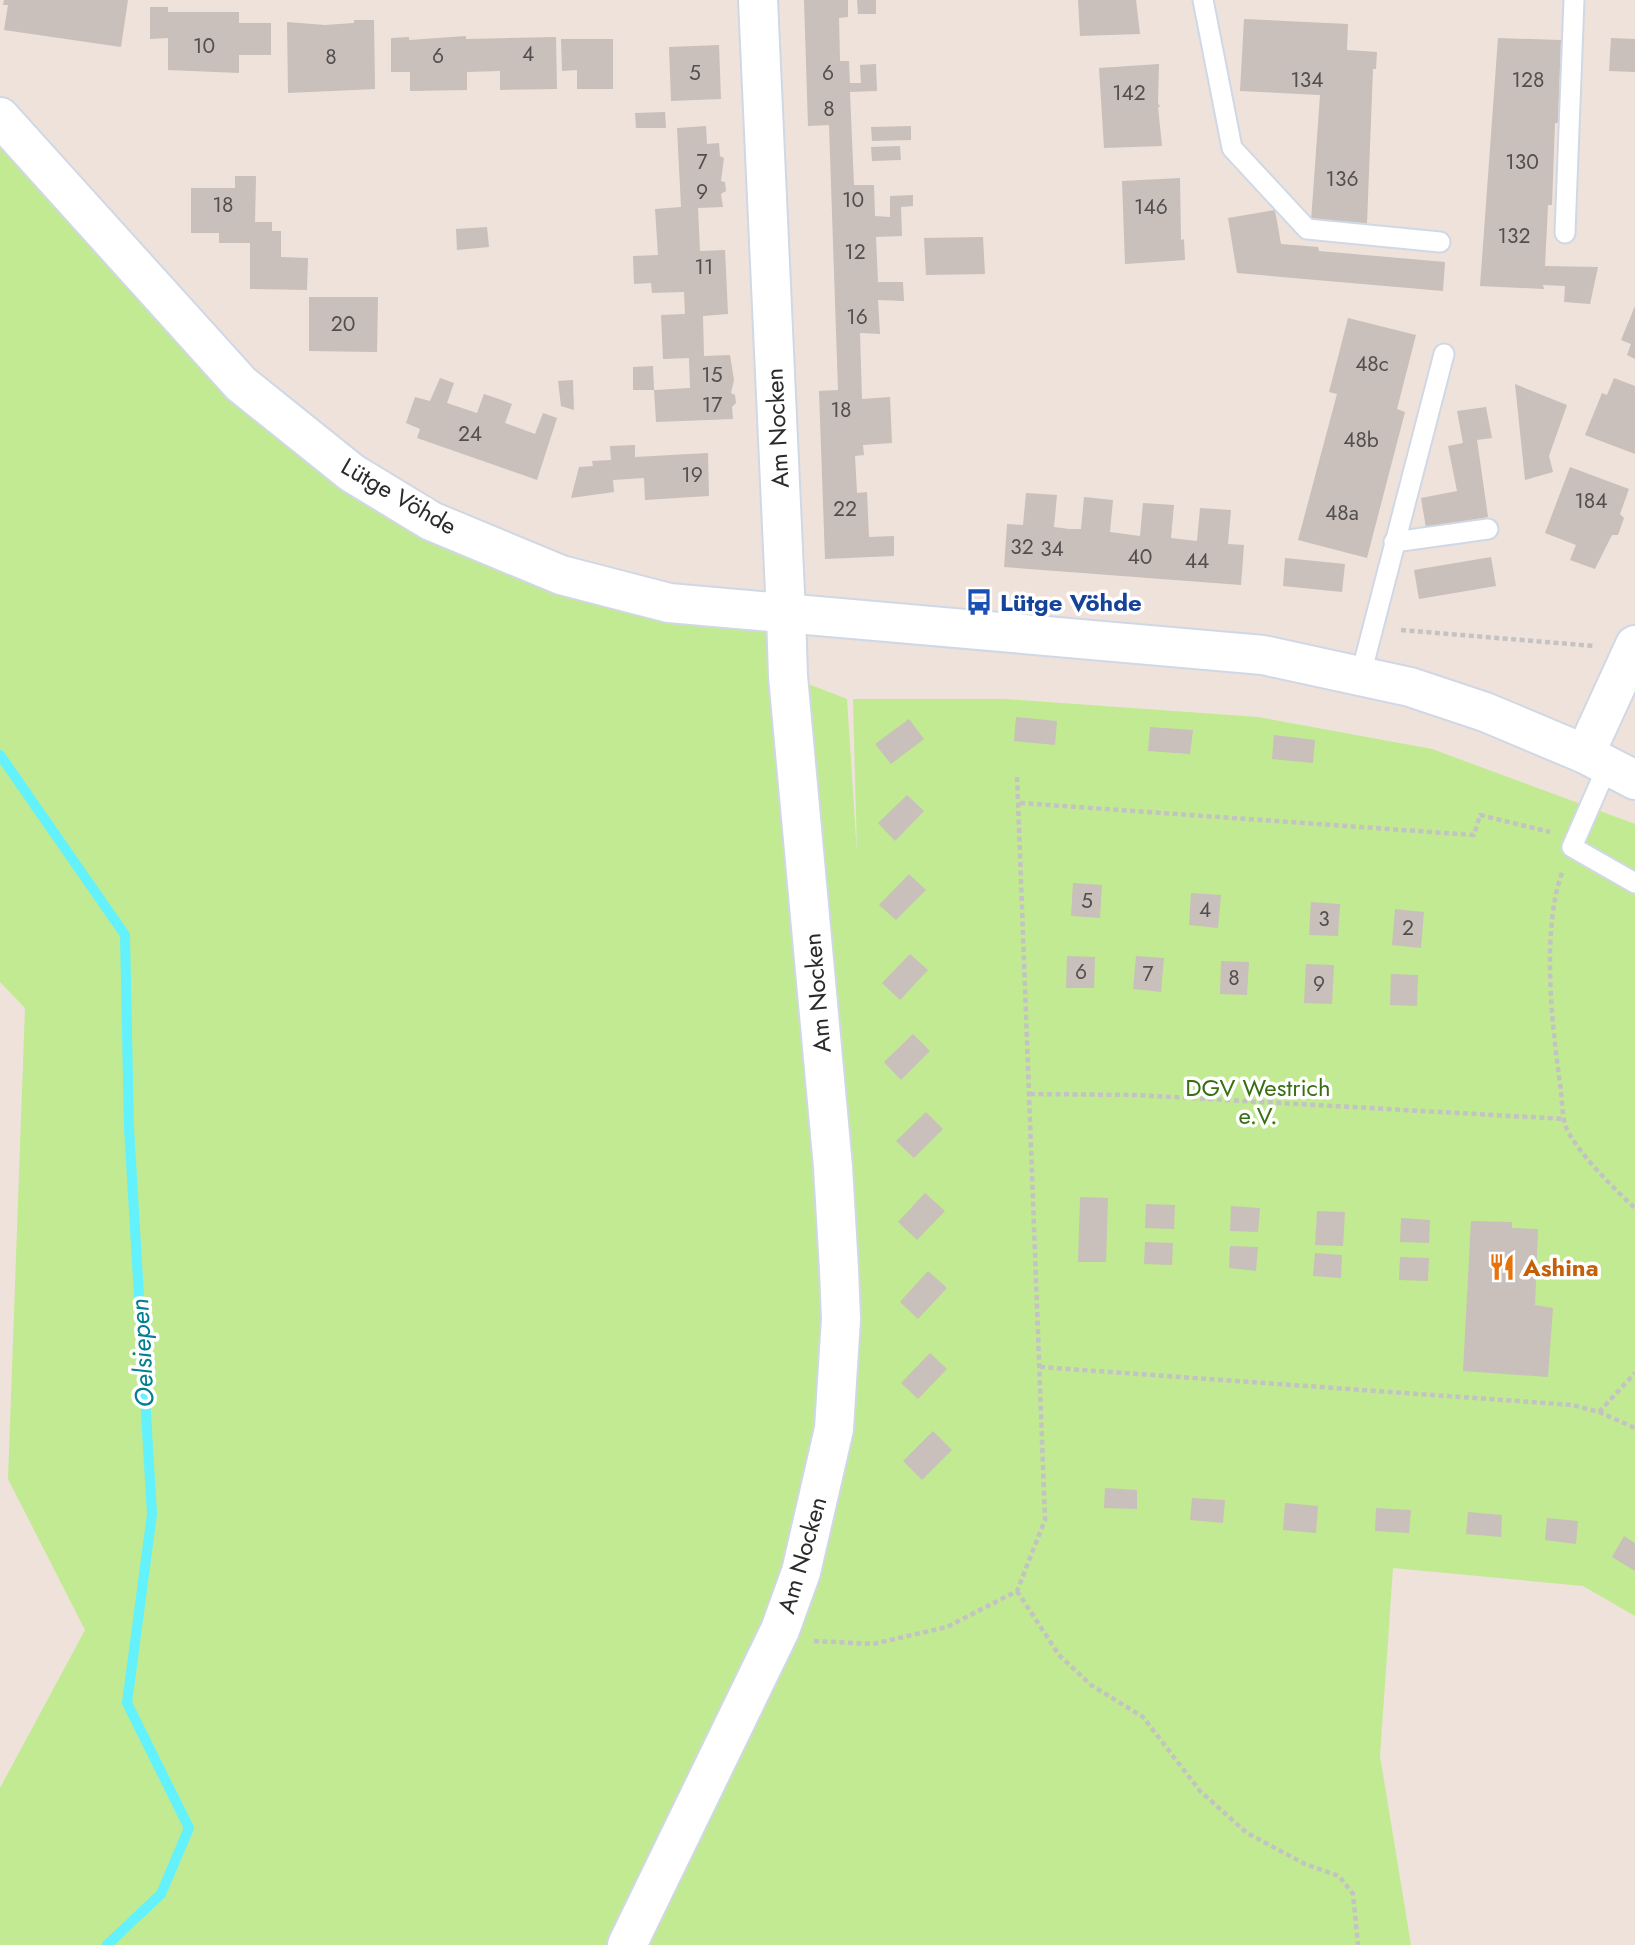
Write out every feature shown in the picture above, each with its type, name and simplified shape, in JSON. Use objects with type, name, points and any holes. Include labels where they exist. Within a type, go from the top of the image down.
[{"type":"street","name":"Am Nocken","points":[[627,1945],[780,1630],[801,1572],[834,1429],[841,1319],[839,1256],[788,676],[758,0]]},
{"type":"street","name":"Lütge Vöhde","points":[[0,117],[242,384],[352,473],[430,521],[561,575],[669,603],[1263,655],[1361,674],[1410,687],[1485,712],[1609,766]]},
{"type":"street","points":[[1609,766],[1618,646]]},
{"type":"lane","points":[[1203,0],[1232,148],[1307,229],[1440,242]]},
{"type":"lane","points":[[1565,233],[1574,0]]},
{"type":"lane","points":[[1361,674],[1444,354]]},
{"type":"lane","points":[[1394,542],[1488,529]]},
{"type":"lane","points":[[1609,766],[1573,842],[1635,883]]},
{"type":"path","points":[[1372,630],[1618,646]]},
{"type":"path","points":[[808,1641],[873,1644],[947,1627],[1017,1591],[1045,1520],[1017,775]]},
{"type":"path","points":[[1020,803],[1474,835],[1480,815],[1573,842],[1554,894],[1551,972],[1556,1056],[1566,1127],[1603,1177],[1635,1208]]},
{"type":"path","points":[[1030,1094],[1137,1095],[1565,1119]]},
{"type":"path","points":[[1040,1367],[1573,1405],[1599,1412],[1635,1428]]},
{"type":"path","points":[[1599,1412],[1635,1373]]},
{"type":"path","points":[[1017,1591],[1059,1655],[1091,1685],[1143,1717],[1200,1791],[1247,1833],[1305,1864],[1339,1876],[1353,1894],[1357,1945]]},
{"type":"green space","name":"DGV Westrich e.V.","points":[[0,117],[150,284],[431,521],[786,615],[788,676],[847,699],[857,854],[853,699],[1005,699],[1258,717],[1432,749],[1635,824],[1635,1616],[1583,1586],[1393,1568],[1380,1756],[1411,1945],[0,1945],[0,1788],[85,1630],[8,1479],[25,1008],[0,982]]},
{"type":"building","points":[[4,0],[128,0],[121,47],[4,30],[8,5],[3,5]]},
{"type":"building","points":[[804,0],[848,0],[848,17],[839,18],[840,61],[849,61],[850,83],[861,83],[860,65],[876,64],[877,91],[850,92],[854,185],[874,185],[875,216],[890,217],[890,196],[913,195],[913,206],[901,207],[902,236],[876,237],[878,282],[903,282],[904,301],[878,300],[880,334],[860,333],[862,399],[890,397],[892,443],[863,445],[864,455],[855,456],[857,493],[867,492],[869,537],[894,536],[894,556],[825,559],[819,391],[838,390],[829,125],[808,126]]},
{"type":"building","points":[[857,0],[876,0],[876,14],[858,14]]},
{"type":"building","points":[[1078,0],[1136,0],[1140,34],[1080,36]]},
{"type":"building","points":[[150,7],[168,7],[168,12],[239,12],[239,23],[271,23],[271,55],[239,55],[239,73],[168,70],[168,38],[150,39]]},
{"type":"building","points":[[1244,19],[1348,24],[1347,50],[1377,52],[1376,69],[1373,69],[1367,223],[1311,221],[1320,95],[1240,91]]},
{"type":"building","points":[[354,20],[374,20],[375,89],[288,93],[287,22],[325,25],[354,23]]},
{"type":"building","points":[[466,36],[466,39],[556,37],[557,89],[500,90],[500,71],[467,72],[467,90],[410,91],[410,72],[391,72],[391,38],[409,37],[409,40]]},
{"type":"building","points":[[1498,38],[1561,40],[1558,123],[1555,123],[1552,205],[1548,205],[1545,266],[1598,267],[1590,304],[1564,302],[1565,286],[1543,285],[1544,289],[1480,286]]},
{"type":"building","points":[[1611,38],[1635,39],[1635,72],[1609,71]]},
{"type":"building","points":[[561,39],[613,39],[613,89],[577,89],[577,70],[562,71]]},
{"type":"building","points":[[719,45],[721,99],[671,101],[669,47]]},
{"type":"building","points":[[1159,64],[1158,107],[1162,146],[1104,148],[1099,68]]},
{"type":"building","points":[[665,112],[666,128],[636,128],[635,113]]},
{"type":"building","points":[[706,126],[707,144],[719,143],[720,156],[724,158],[721,181],[725,182],[726,191],[721,194],[723,207],[698,208],[700,251],[725,250],[728,314],[703,316],[704,356],[730,355],[734,380],[731,393],[735,395],[736,403],[732,407],[733,419],[656,422],[654,390],[690,388],[689,358],[663,359],[661,315],[685,314],[684,292],[652,293],[651,283],[634,284],[633,256],[658,255],[655,209],[681,207],[677,128]]},
{"type":"building","points":[[911,126],[911,140],[872,141],[871,127]]},
{"type":"building","points":[[900,146],[901,160],[872,161],[871,147]]},
{"type":"building","points":[[235,176],[256,176],[255,222],[272,222],[272,231],[281,231],[281,257],[308,258],[307,290],[250,289],[250,243],[219,243],[219,233],[191,233],[191,188],[235,188]]},
{"type":"building","points":[[1180,178],[1181,240],[1184,239],[1185,260],[1125,264],[1122,181]]},
{"type":"building","points":[[1275,210],[1281,244],[1318,247],[1319,251],[1445,262],[1443,291],[1237,273],[1228,218]]},
{"type":"building","points":[[487,227],[489,247],[457,250],[456,229]]},
{"type":"building","points":[[983,237],[985,274],[926,275],[924,238]]},
{"type":"building","points":[[309,297],[378,297],[377,352],[309,351]]},
{"type":"building","points":[[1635,306],[1635,359],[1627,355],[1631,344],[1621,340]]},
{"type":"building","points":[[1348,318],[1416,335],[1397,409],[1405,412],[1367,558],[1298,540],[1337,394],[1329,392]]},
{"type":"building","points":[[653,366],[654,390],[633,390],[633,367]]},
{"type":"building","points":[[440,378],[454,383],[447,403],[477,413],[484,394],[499,399],[512,404],[505,423],[535,434],[543,413],[557,418],[537,480],[417,438],[420,429],[406,423],[415,397],[430,401]]},
{"type":"building","points":[[1614,378],[1635,386],[1635,454],[1585,435],[1602,393],[1607,395]]},
{"type":"building","points":[[573,380],[574,410],[561,406],[558,381]]},
{"type":"building","points":[[1515,384],[1567,405],[1549,456],[1553,472],[1525,480]]},
{"type":"building","points":[[1486,407],[1492,438],[1477,440],[1488,517],[1426,528],[1421,498],[1457,491],[1448,446],[1463,443],[1457,411]]},
{"type":"building","points":[[635,445],[635,457],[708,453],[709,496],[645,500],[644,478],[613,480],[614,492],[571,498],[579,467],[593,466],[592,461],[611,460],[610,446]]},
{"type":"building","points":[[1570,467],[1629,489],[1620,514],[1624,518],[1618,535],[1612,535],[1595,569],[1570,560],[1576,545],[1545,533]]},
{"type":"building","points":[[1026,493],[1057,495],[1054,527],[1069,529],[1081,529],[1084,497],[1113,500],[1110,532],[1140,536],[1143,503],[1174,505],[1171,538],[1197,541],[1200,508],[1231,510],[1228,544],[1244,545],[1241,585],[1004,567],[1007,524],[1023,525]]},
{"type":"building","points":[[1491,557],[1496,586],[1419,599],[1414,570]]},
{"type":"building","points":[[1285,558],[1345,564],[1342,592],[1283,586]]},
{"type":"building","points":[[1016,717],[1057,721],[1055,745],[1014,741]]},
{"type":"building","points":[[909,719],[924,739],[891,764],[875,744]]},
{"type":"building","points":[[1150,727],[1193,730],[1190,754],[1148,751]]},
{"type":"building","points":[[1274,735],[1315,740],[1313,763],[1272,759]]},
{"type":"building","points":[[907,795],[924,811],[895,841],[878,823]]},
{"type":"building","points":[[909,874],[926,890],[896,920],[879,905]]},
{"type":"building","points":[[1073,883],[1102,885],[1100,918],[1071,916]]},
{"type":"building","points":[[1191,893],[1221,895],[1218,928],[1189,925]]},
{"type":"building","points":[[1311,902],[1340,904],[1338,936],[1309,935]]},
{"type":"building","points":[[1395,909],[1424,912],[1421,948],[1392,945]]},
{"type":"building","points":[[910,954],[928,970],[900,1000],[882,983]]},
{"type":"building","points":[[1067,956],[1095,957],[1094,988],[1066,988]]},
{"type":"building","points":[[1136,956],[1164,958],[1161,992],[1133,989]]},
{"type":"building","points":[[1221,961],[1249,962],[1247,995],[1220,994]]},
{"type":"building","points":[[1306,964],[1334,965],[1332,1004],[1304,1003]]},
{"type":"building","points":[[1391,974],[1418,975],[1417,1006],[1390,1005]]},
{"type":"building","points":[[913,1034],[930,1051],[901,1080],[884,1062]]},
{"type":"building","points":[[926,1112],[943,1129],[914,1158],[896,1141]]},
{"type":"building","points":[[925,1193],[945,1211],[917,1240],[898,1222]]},
{"type":"building","points":[[1080,1197],[1108,1198],[1106,1262],[1078,1262]]},
{"type":"building","points":[[1146,1204],[1175,1205],[1174,1229],[1145,1228]]},
{"type":"building","points":[[1231,1206],[1260,1208],[1258,1232],[1230,1231]]},
{"type":"building","points":[[1317,1211],[1345,1212],[1343,1246],[1315,1245]]},
{"type":"building","points":[[1401,1218],[1430,1220],[1429,1243],[1400,1242]]},
{"type":"building","name":"Ashina","points":[[1471,1221],[1512,1222],[1512,1228],[1538,1229],[1535,1305],[1553,1308],[1548,1377],[1463,1371]]},
{"type":"building","points":[[1145,1242],[1173,1243],[1172,1265],[1144,1264]]},
{"type":"building","points":[[1230,1246],[1258,1247],[1256,1271],[1229,1268]]},
{"type":"building","points":[[1315,1253],[1342,1255],[1341,1278],[1313,1276]]},
{"type":"building","points":[[1400,1257],[1429,1258],[1428,1281],[1399,1280]]},
{"type":"building","points":[[928,1271],[947,1288],[918,1319],[900,1302]]},
{"type":"building","points":[[930,1353],[947,1369],[918,1399],[901,1383]]},
{"type":"building","points":[[933,1431],[952,1450],[922,1480],[903,1461]]},
{"type":"building","points":[[1105,1488],[1137,1490],[1137,1509],[1104,1508]]},
{"type":"building","points":[[1192,1498],[1225,1500],[1223,1523],[1190,1520]]},
{"type":"building","points":[[1285,1503],[1318,1506],[1316,1533],[1283,1530]]},
{"type":"building","points":[[1376,1508],[1411,1510],[1409,1533],[1375,1531]]},
{"type":"building","points":[[1468,1512],[1502,1515],[1501,1537],[1466,1534]]},
{"type":"building","points":[[1547,1518],[1578,1521],[1576,1544],[1545,1540]]},
{"type":"building","points":[[1624,1536],[1635,1543],[1635,1571],[1612,1557]]},
{"type":"waterway","name":"Oelsiepen","points":[[0,755],[125,935],[129,1128],[152,1514],[127,1703],[189,1828],[161,1894],[107,1945]]},
{"type":"place","name":"Lütge Vöhde","points":[[979,602]]},
{"type":"place","name":"Ashina","points":[[1502,1267]]}]
